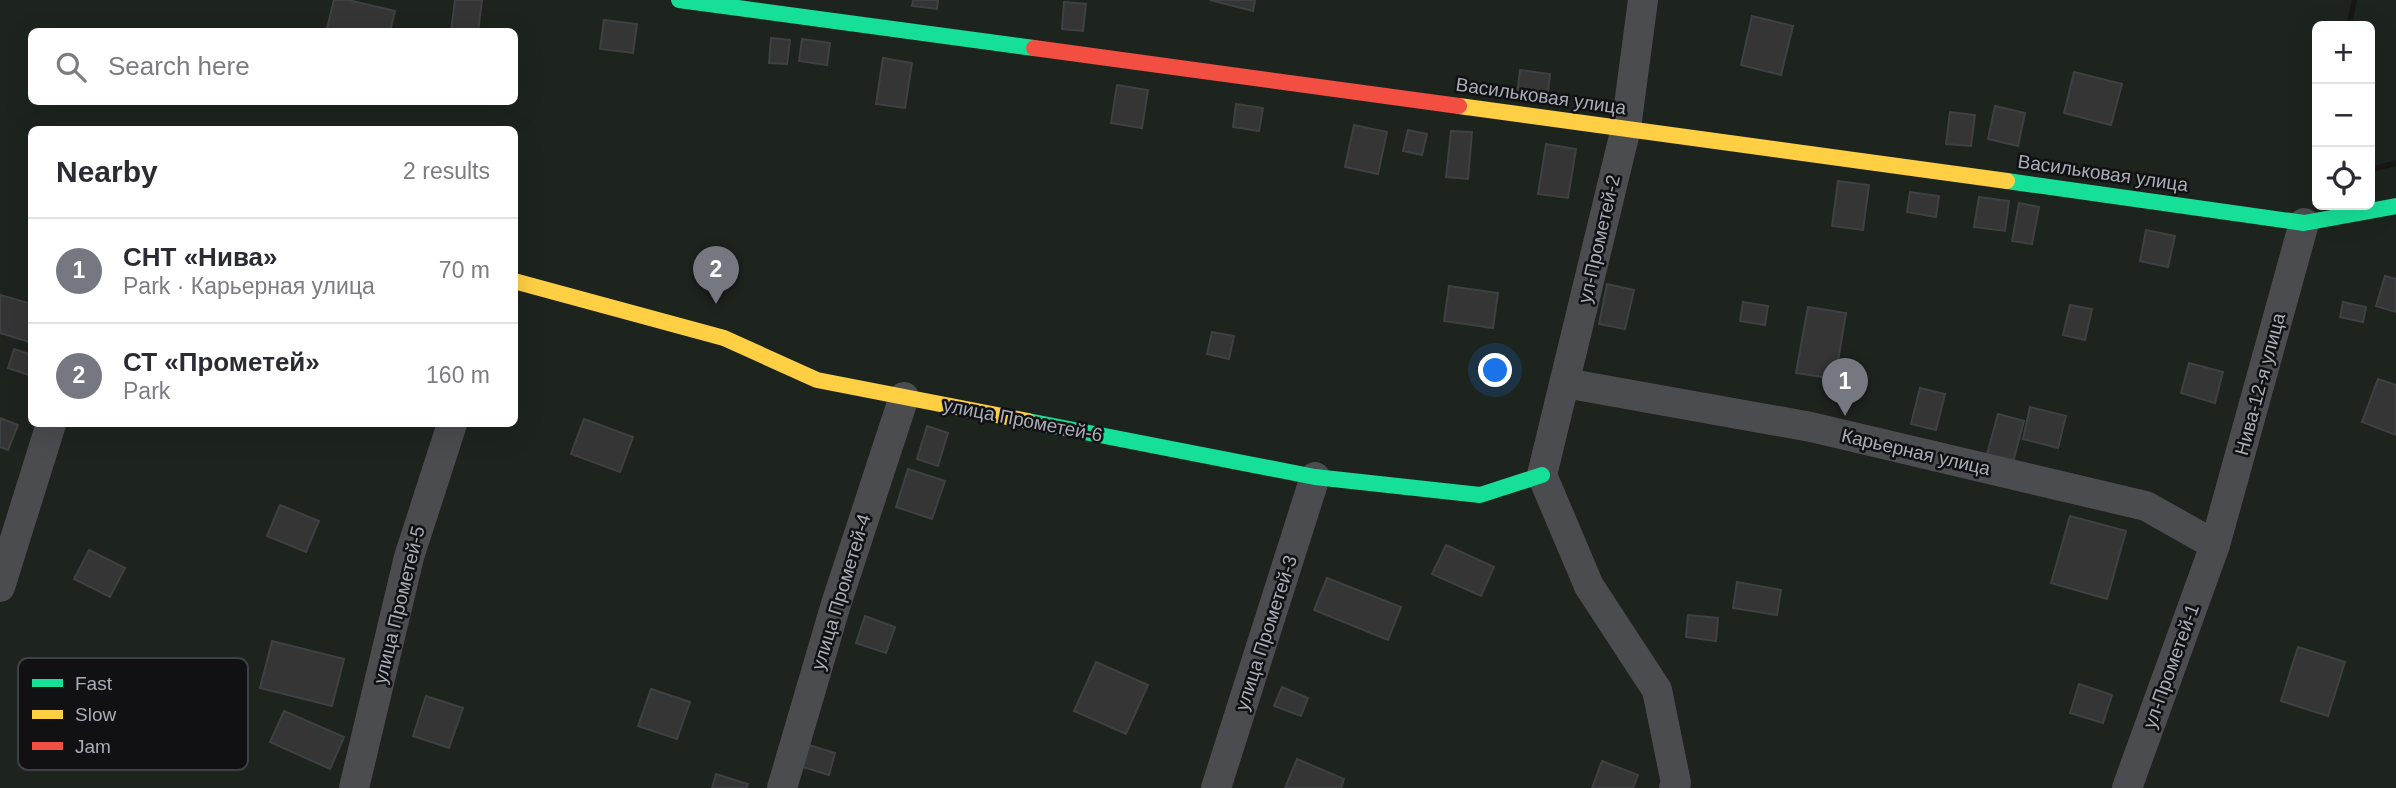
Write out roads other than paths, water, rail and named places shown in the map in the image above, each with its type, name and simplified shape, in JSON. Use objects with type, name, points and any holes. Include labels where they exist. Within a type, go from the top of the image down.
[{"type":"street","name":"Васильковая улица","points":[[679,0],[2304,223],[2396,205]]},
{"type":"street","name":"ул-Прометей-2","points":[[1542,475],[1626,128],[1643,0]]},
{"type":"street","name":"Нива-12-я улица","points":[[2215,545],[2304,223]]},
{"type":"street","name":"улица Прометей-6","points":[[518,282],[724,338],[817,380],[1315,477],[1480,495],[1542,475]]},
{"type":"street","name":"Карьерная улица","points":[[1565,383],[1811,427],[2146,506],[2215,545]]},
{"type":"street","name":"улица Прометей-4","points":[[782,788],[836,604],[904,397]]},
{"type":"street","points":[[0,587],[50,427]]},
{"type":"street","name":"улица Прометей-5","points":[[354,788],[409,557],[451,427]]},
{"type":"street","points":[[1542,475],[1589,586],[1657,690],[1676,783],[1674,788]]},
{"type":"street","name":"улица Прометей-3","points":[[1216,788],[1315,477]]},
{"type":"street","name":"ул-Прометей-1","points":[[2127,788],[2215,545]]},
{"type":"place","name":"СТ «Прометей»","points":[[716,304]]},
{"type":"place","name":"СНТ «Нива»","points":[[1845,416]]}]
